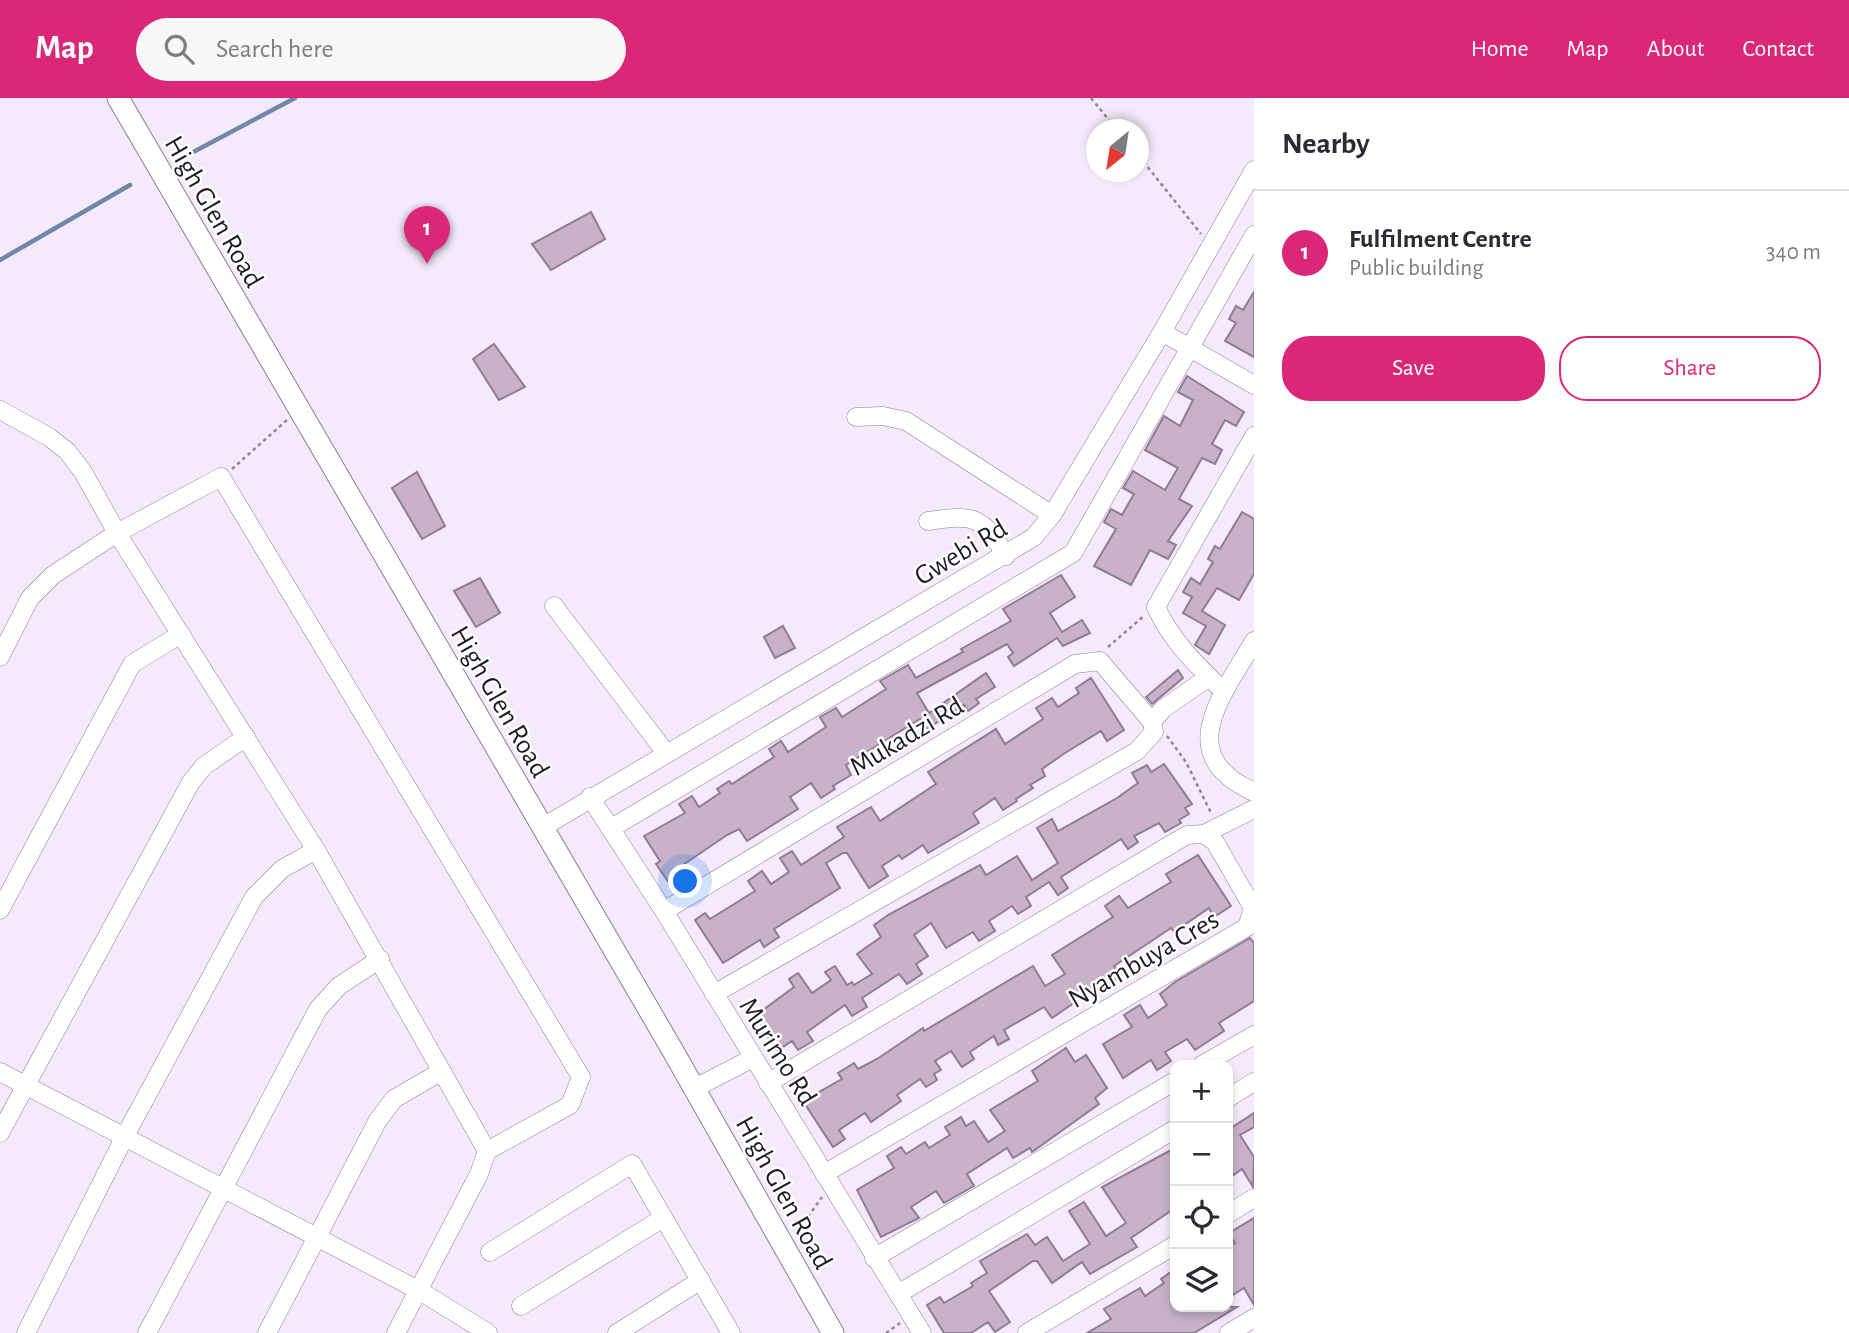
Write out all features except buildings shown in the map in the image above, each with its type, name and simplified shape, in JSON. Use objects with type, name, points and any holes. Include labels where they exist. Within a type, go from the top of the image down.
[{"type":"main road","name":"High Glen Road","points":[[118,98],[695,1088],[833,1333]]},
{"type":"street","name":"Gwebi Rd","points":[[543,827],[590,797],[1006,556],[1034,537],[1052,515],[1162,332],[1254,170]]},
{"type":"street","points":[[610,829],[1073,553],[1187,347],[1254,235]]},
{"type":"street","points":[[1162,332],[1254,386]]},
{"type":"street","points":[[0,410],[49,437],[67,451],[83,472],[117,533],[316,850],[487,1151]]},
{"type":"street","points":[[856,417],[883,416],[906,421],[1052,515]]},
{"type":"street","points":[[1224,692],[1167,630],[1156,607],[1254,436]]},
{"type":"street","points":[[0,657],[30,598],[42,585],[117,533],[220,477],[581,1077],[570,1105],[487,1151],[479,1174],[396,1333]]},
{"type":"street","points":[[928,521],[962,516],[978,520],[991,531],[1006,556]]},
{"type":"street","points":[[554,606],[666,753]]},
{"type":"street","points":[[0,910],[132,664],[181,634]]},
{"type":"street","points":[[1254,641],[1224,692],[1209,733],[1212,759],[1225,777],[1254,792]]},
{"type":"street","points":[[1100,661],[1153,727]]},
{"type":"street","name":"Mukadzi Rd","points":[[664,911],[1075,664],[1100,661]]},
{"type":"street","points":[[714,994],[1137,751],[1163,709],[1209,677]]},
{"type":"street","points":[[0,1133],[191,782],[204,766],[246,737]]},
{"type":"street","name":"Murimo Rd","points":[[590,797],[664,911],[922,1333]]},
{"type":"street","points":[[768,1083],[1186,835],[1210,829],[1254,809]]},
{"type":"street","name":"Nyambuya Cres","points":[[827,1180],[1247,927],[1253,908],[1210,829]]},
{"type":"street","points":[[26,1333],[125,1136],[254,897],[282,869],[316,850]]},
{"type":"street","points":[[146,1333],[318,1009],[339,986],[380,959]]},
{"type":"street","points":[[1211,1060],[1254,1035]]},
{"type":"street","points":[[695,1088],[752,1058]]},
{"type":"street","points":[[267,1333],[378,1120],[394,1099],[442,1071]]},
{"type":"street","points":[[0,1072],[420,1290],[488,1333]]},
{"type":"street","points":[[1233,1095],[1254,1082]]},
{"type":"street","points":[[874,1258],[1170,1084]]},
{"type":"street","points":[[898,1294],[1170,1132]]},
{"type":"street","points":[[490,1252],[632,1164],[731,1333]]},
{"type":"street","points":[[1233,1211],[1254,1198]]},
{"type":"street","points":[[521,1306],[663,1218]]},
{"type":"street","points":[[1027,1333],[1170,1248]]},
{"type":"street","points":[[617,1333],[701,1280]]},
{"type":"street","points":[[1229,1333],[1254,1318]]},
{"type":"path","points":[[1091,98],[1108,119]]},
{"type":"path","points":[[1149,169],[1210,245]]},
{"type":"path","points":[[220,477],[298,411]]},
{"type":"path","points":[[1100,661],[1113,640],[1156,607]]},
{"type":"path","points":[[1153,727],[1166,734],[1175,745],[1210,829]]},
{"type":"path","points":[[784,1247],[808,1220],[827,1180]]},
{"type":"waterway","points":[[182,158],[295,98]]},
{"type":"waterway","points":[[0,260],[130,185]]},
{"type":"place","name":"Fulfilment Centre","points":[[427,264]]}]
